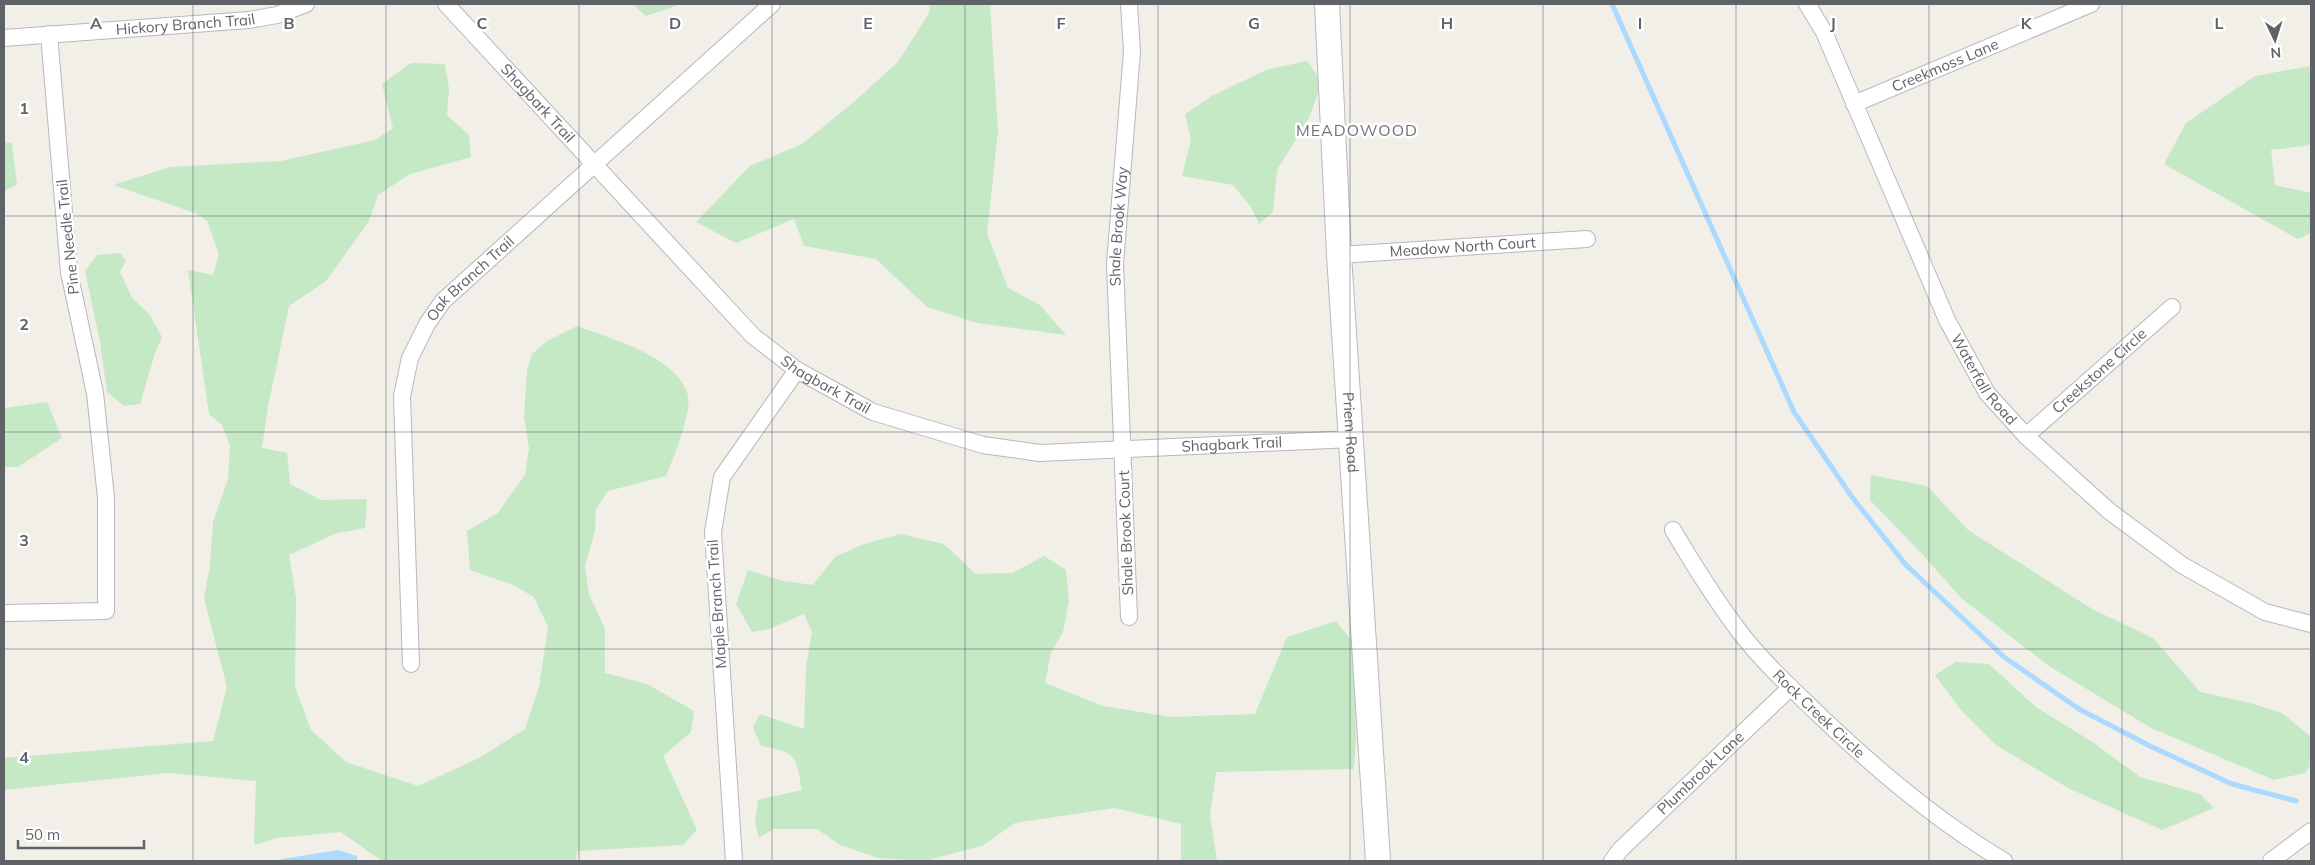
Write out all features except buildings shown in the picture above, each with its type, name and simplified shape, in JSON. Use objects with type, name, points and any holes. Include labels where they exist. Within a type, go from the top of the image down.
[{"type":"street","name":"Hickory Branch Trail","points":[[4,38],[249,20],[277,15],[306,4]]},
{"type":"street","name":"Shagbark Trail","points":[[446,4],[753,336],[798,370],[873,412],[982,444],[1040,453],[1352,439]]},
{"type":"street","name":"Oak Branch Trail","points":[[411,664],[402,396],[410,358],[427,324],[443,301],[772,4]]},
{"type":"street","name":"Shale Brook Way","points":[[1122,450],[1115,264],[1132,51],[1129,4]]},
{"type":"street","name":"Priem Road","points":[[1327,4],[1339,255],[1378,861]]},
{"type":"street","name":"Waterfall Road","points":[[1807,4],[1824,32],[1946,320],[1987,393],[2026,436],[2109,512],[2182,565],[2265,612],[2311,624]]},
{"type":"street","name":"Creekmoss Lane","points":[[1854,104],[2091,4]]},
{"type":"street","name":"Pine Needle Trail","points":[[4,613],[106,611],[106,498],[95,393],[69,272],[50,34]]},
{"type":"street","name":"Meadow North Court","points":[[1339,255],[1587,239]]},
{"type":"street","name":"Creekstone Circle","points":[[2026,436],[2172,307]]},
{"type":"street","name":"Maple Branch Trail","points":[[734,861],[712,532],[722,477],[798,370]]},
{"type":"street","name":"Shale Brook Court","points":[[1122,450],[1129,617]]},
{"type":"street","name":"Rock Creek Circle","points":[[1673,530],[1701,576],[1740,632],[1790,688],[1900,787],[1970,841],[2004,861]]},
{"type":"street","name":"Plumbrook Lane","points":[[1612,861],[1620,850],[1790,688]]},
{"type":"street","points":[[2271,861],[2311,831]]},
{"type":"green space","points":[[633,4],[681,4],[646,16]]},
{"type":"green space","points":[[930,4],[990,4],[998,130],[987,234],[1008,288],[1040,305],[1066,335],[977,323],[927,307],[876,259],[804,246],[794,219],[736,243],[696,222],[750,166],[802,144],[855,101],[898,62],[929,13]]},
{"type":"green space","points":[[1307,61],[1322,82],[1309,118],[1277,170],[1273,212],[1259,224],[1251,207],[1233,185],[1182,176],[1191,140],[1185,114],[1212,96],[1266,70]]},
{"type":"green space","points":[[411,63],[445,64],[449,89],[447,115],[469,135],[471,157],[410,174],[378,195],[369,221],[326,281],[289,306],[268,407],[262,448],[287,453],[290,484],[321,500],[367,499],[365,528],[337,533],[289,555],[296,598],[295,687],[311,730],[346,762],[418,786],[479,758],[525,729],[539,687],[548,627],[534,597],[513,585],[470,570],[467,531],[498,513],[525,475],[529,448],[524,416],[527,370],[532,354],[547,341],[577,326],[624,343],[657,359],[681,381],[688,395],[685,424],[666,476],[608,491],[596,509],[595,531],[585,566],[589,594],[605,629],[605,673],[647,684],[694,711],[691,732],[663,756],[697,830],[683,845],[577,851],[576,861],[382,861],[341,832],[277,838],[254,845],[256,781],[168,773],[4,790],[4,758],[213,741],[227,687],[204,598],[210,565],[213,522],[228,479],[230,446],[222,425],[209,414],[188,270],[213,275],[219,254],[207,221],[195,213],[113,185],[170,167],[281,161],[375,140],[393,128],[382,84]]},
{"type":"green space","points":[[2311,66],[2311,145],[2271,150],[2275,185],[2311,193],[2311,233],[2298,239],[2164,164],[2186,123],[2255,76]]},
{"type":"green space","points":[[4,142],[12,143],[17,185],[4,191]]},
{"type":"green space","points":[[120,253],[126,260],[120,272],[132,298],[149,314],[162,337],[155,353],[140,404],[124,406],[107,392],[100,342],[85,271],[97,255]]},
{"type":"green space","points":[[47,402],[62,438],[18,467],[4,467],[4,408]]},
{"type":"green space","points":[[1871,475],[1927,486],[1968,530],[2092,609],[2153,638],[2200,692],[2250,703],[2282,713],[2311,737],[2311,764],[2305,773],[2274,780],[2151,728],[2049,666],[1961,598],[1870,500]]},
{"type":"green space","points":[[901,534],[944,544],[976,574],[1012,573],[1044,556],[1066,570],[1069,600],[1063,632],[1051,653],[1045,683],[1103,706],[1170,717],[1255,714],[1287,637],[1336,621],[1353,642],[1356,737],[1354,769],[1216,772],[1210,815],[1217,861],[1181,861],[1181,824],[1115,808],[1015,823],[982,846],[924,861],[878,858],[840,845],[817,829],[773,829],[759,838],[755,822],[758,800],[802,790],[798,769],[793,758],[782,751],[761,746],[753,727],[760,714],[804,729],[806,667],[812,632],[804,614],[769,629],[752,632],[736,604],[748,570],[783,581],[813,585],[835,557],[864,544]]},
{"type":"green space","points":[[1956,662],[1989,664],[2036,707],[2094,743],[2140,777],[2200,794],[2214,808],[2162,830],[2070,789],[1996,745],[1960,709],[1935,675]]},
{"type":"water","points":[[338,850],[357,856],[357,861],[280,861],[282,859]]},
{"type":"waterway","points":[[1612,4],[1794,412],[1852,497],[1906,565],[2004,657],[2079,709],[2152,747],[2232,784],[2296,801]]},
{"type":"district","name":"MEADOWOOD","points":[[1357,130]]}]
